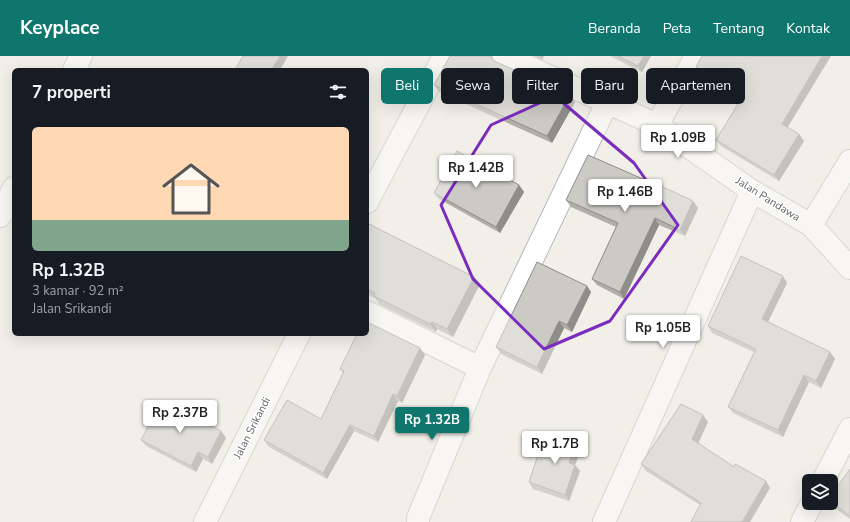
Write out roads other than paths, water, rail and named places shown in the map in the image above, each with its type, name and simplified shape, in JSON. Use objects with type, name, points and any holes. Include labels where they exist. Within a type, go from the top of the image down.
[{"type":"street","points":[[75,68],[81,56]]},
{"type":"street","points":[[369,198],[444,56]]},
{"type":"street","name":"Jalan Pandawa","points":[[504,56],[581,91]]},
{"type":"street","points":[[657,125],[696,56]]},
{"type":"street","points":[[418,522],[418,518],[480,368],[607,104]]},
{"type":"street","name":"Jalan Pandawa","points":[[609,104],[657,125],[752,191],[811,225],[850,268]]},
{"type":"street","points":[[811,225],[850,160]]},
{"type":"street","points":[[604,522],[752,191]]},
{"type":"street","points":[[0,216],[12,192]]},
{"type":"street","points":[[369,313],[480,368]]},
{"type":"street","name":"Jalan Srikandi","points":[[205,522],[298,336]]},
{"type":"street","points":[[827,474],[850,429]]},
{"type":"street","points":[[802,522],[808,510]]}]
